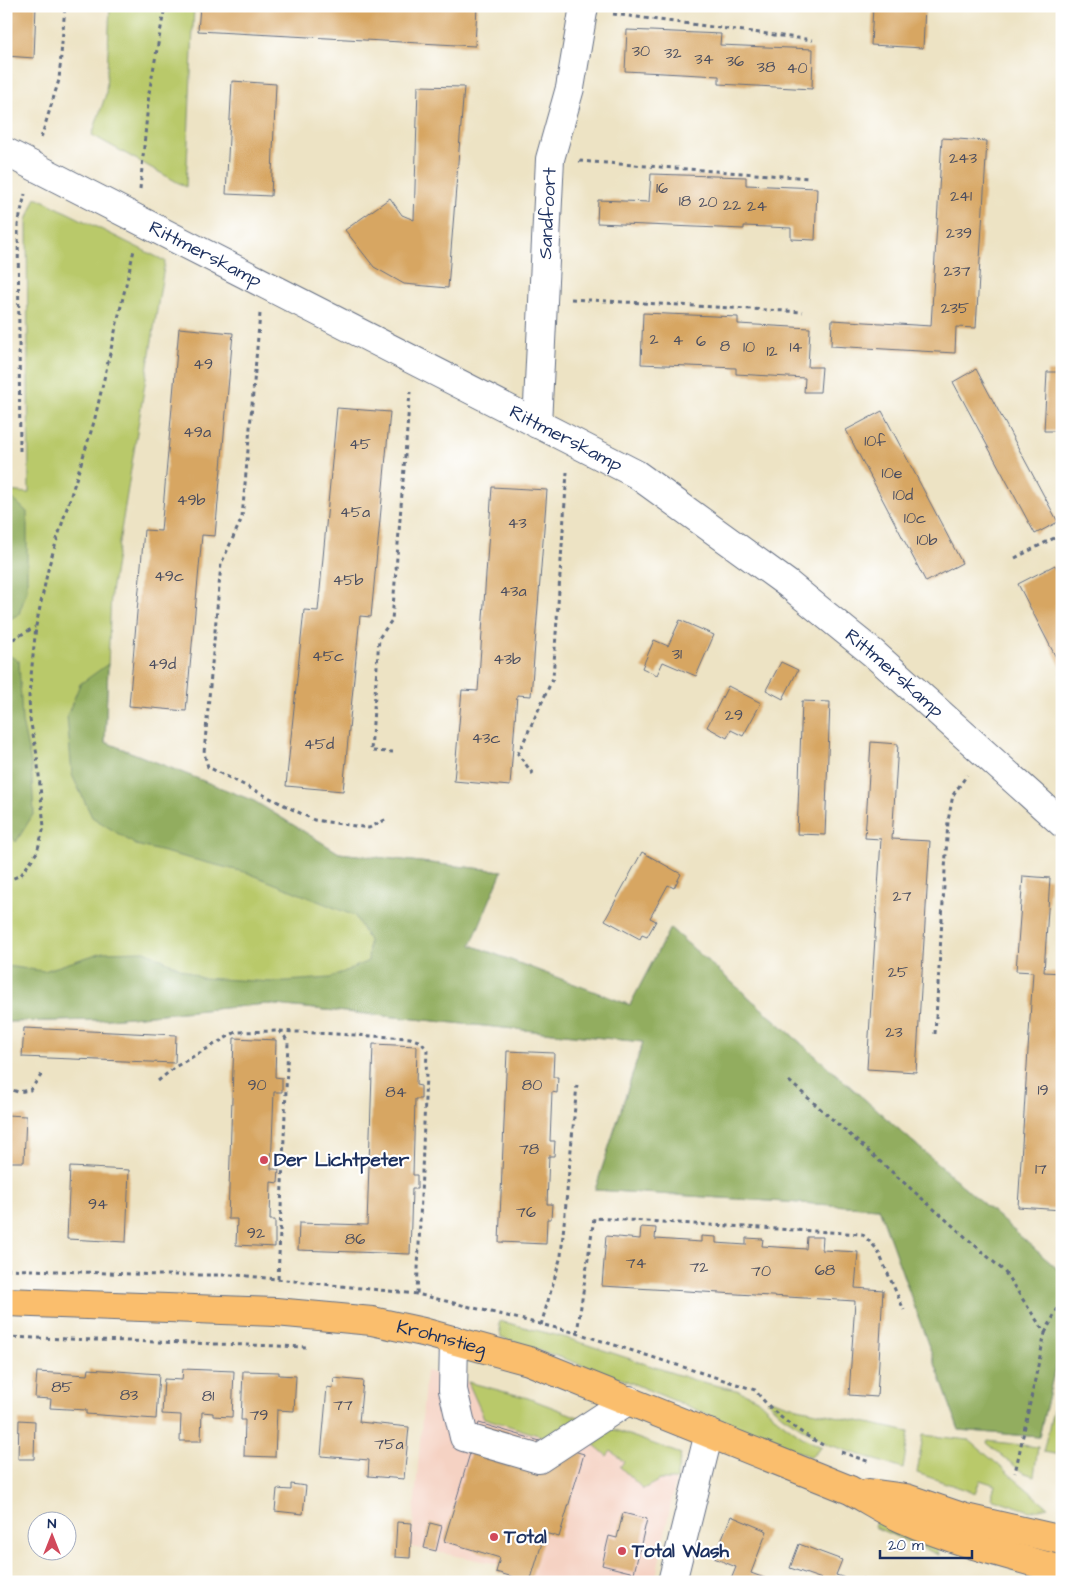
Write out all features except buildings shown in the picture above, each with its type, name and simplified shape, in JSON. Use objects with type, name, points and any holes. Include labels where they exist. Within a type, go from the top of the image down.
[{"type":"main road","name":"Krohnstieg","points":[[6,1302],[276,1312],[372,1321],[423,1332],[529,1361],[850,1490],[900,1517],[953,1538],[1000,1554],[1062,1570]]},
{"type":"main road","name":"Krohnstieg","points":[[850,1490],[906,1498],[965,1518],[1062,1540]]},
{"type":"street","name":"Sandfoort","points":[[537,424],[550,159],[570,88],[583,10]]},
{"type":"street","name":"Rittmerskamp","points":[[6,152],[636,474],[788,584],[872,654],[1062,822]]},
{"type":"street","points":[[454,1340],[453,1390],[464,1437],[539,1459],[629,1400]]},
{"type":"street","points":[[672,1582],[709,1433]]},
{"type":"path","points":[[20,451],[18,225],[32,166],[59,80],[65,6]]},
{"type":"path","points":[[6,881],[21,875],[37,852],[44,827],[37,754],[30,719],[29,696],[36,626],[49,565],[94,422],[134,252],[149,93],[165,6]]},
{"type":"path","points":[[583,10],[813,40]]},
{"type":"path","points":[[550,159],[810,178]]},
{"type":"path","points":[[263,284],[242,518],[221,564],[204,753],[208,767],[314,820],[369,828],[387,819]]},
{"type":"path","points":[[543,298],[803,312]]},
{"type":"path","points":[[393,752],[370,751],[379,638],[392,620],[412,360]]},
{"type":"path","points":[[533,774],[518,754],[553,678],[569,440]]},
{"type":"path","points":[[1015,558],[1062,534]]},
{"type":"path","points":[[6,643],[36,626]]},
{"type":"path","points":[[935,1034],[948,821],[953,795],[982,753]]},
{"type":"path","points":[[158,1081],[176,1067],[236,1032],[279,1031],[410,1038],[421,1042],[427,1050],[417,1294]]},
{"type":"path","points":[[276,1312],[288,1043],[279,1031]]},
{"type":"path","points":[[6,1088],[18,1092],[30,1090],[42,1074]]},
{"type":"path","points":[[789,1081],[1004,1271],[1045,1333]]},
{"type":"path","points":[[541,1325],[561,1256],[577,1085]]},
{"type":"path","points":[[577,1333],[594,1218],[862,1234],[877,1249],[904,1310]]},
{"type":"path","points":[[1015,1473],[1045,1333],[1062,1300]]},
{"type":"path","points":[[492,1312],[577,1333],[755,1390]]},
{"type":"path","points":[[6,1337],[317,1348]]},
{"type":"shaded area","name":"Total","points":[[426,1371],[528,1398],[681,1454],[655,1582],[530,1582],[496,1572],[498,1564],[411,1547]]},
{"type":"green space","points":[[110,6],[194,6],[186,187],[92,135],[106,94]]},
{"type":"green space","points":[[36,197],[165,261],[111,592],[105,742],[254,801],[339,853],[502,871],[470,945],[630,1005],[670,928],[1062,1273],[1062,1338],[1039,1437],[959,1430],[879,1208],[595,1190],[643,1042],[266,1004],[98,1020],[6,1022],[6,491],[29,493],[27,220]]},
{"type":"green space","points":[[6,498],[13,499],[27,512],[27,590],[19,614],[6,621]]},
{"type":"green space","points":[[6,655],[19,661],[22,722],[31,763],[34,813],[16,842],[6,829]]},
{"type":"green space","points":[[108,664],[105,742],[254,801],[339,853],[502,871],[471,945],[630,1005],[670,928],[1062,1273],[1062,1338],[1039,1437],[959,1430],[879,1208],[595,1190],[643,1042],[266,1004],[98,1020],[6,1022],[6,966],[44,971],[103,952],[145,951],[201,978],[272,982],[330,978],[368,961],[369,941],[355,916],[248,873],[136,845],[92,817],[72,775],[67,716],[80,684]]},
{"type":"green space","points":[[500,1321],[567,1338],[694,1380],[740,1391],[757,1399],[778,1419],[802,1437],[822,1447],[811,1457],[617,1377],[501,1337]]},
{"type":"green space","points":[[1062,1373],[1062,1455],[1043,1452]]},
{"type":"green space","points":[[468,1382],[528,1398],[581,1418],[544,1437],[484,1418]]},
{"type":"green space","points":[[770,1399],[798,1408],[909,1432],[903,1469],[827,1444],[782,1415],[767,1401]]},
{"type":"green space","points":[[607,1427],[681,1454],[676,1480],[660,1480],[643,1489],[620,1467],[624,1462],[611,1451],[607,1456],[592,1443],[594,1437]]},
{"type":"green space","points":[[923,1435],[969,1440],[1048,1507],[1030,1511],[991,1498],[995,1485],[980,1480],[975,1493],[917,1473]]},
{"type":"green space","points":[[988,1441],[1038,1447],[1034,1476],[1022,1472],[987,1443]]},
{"type":"green space","points":[[878,1517],[937,1543],[939,1555],[874,1527]]},
{"type":"place","name":"Der Lichtpeter","points":[[264,1160]]},
{"type":"place","name":"Total","points":[[494,1537]]},
{"type":"place","name":"Total Wash","points":[[622,1551]]}]
